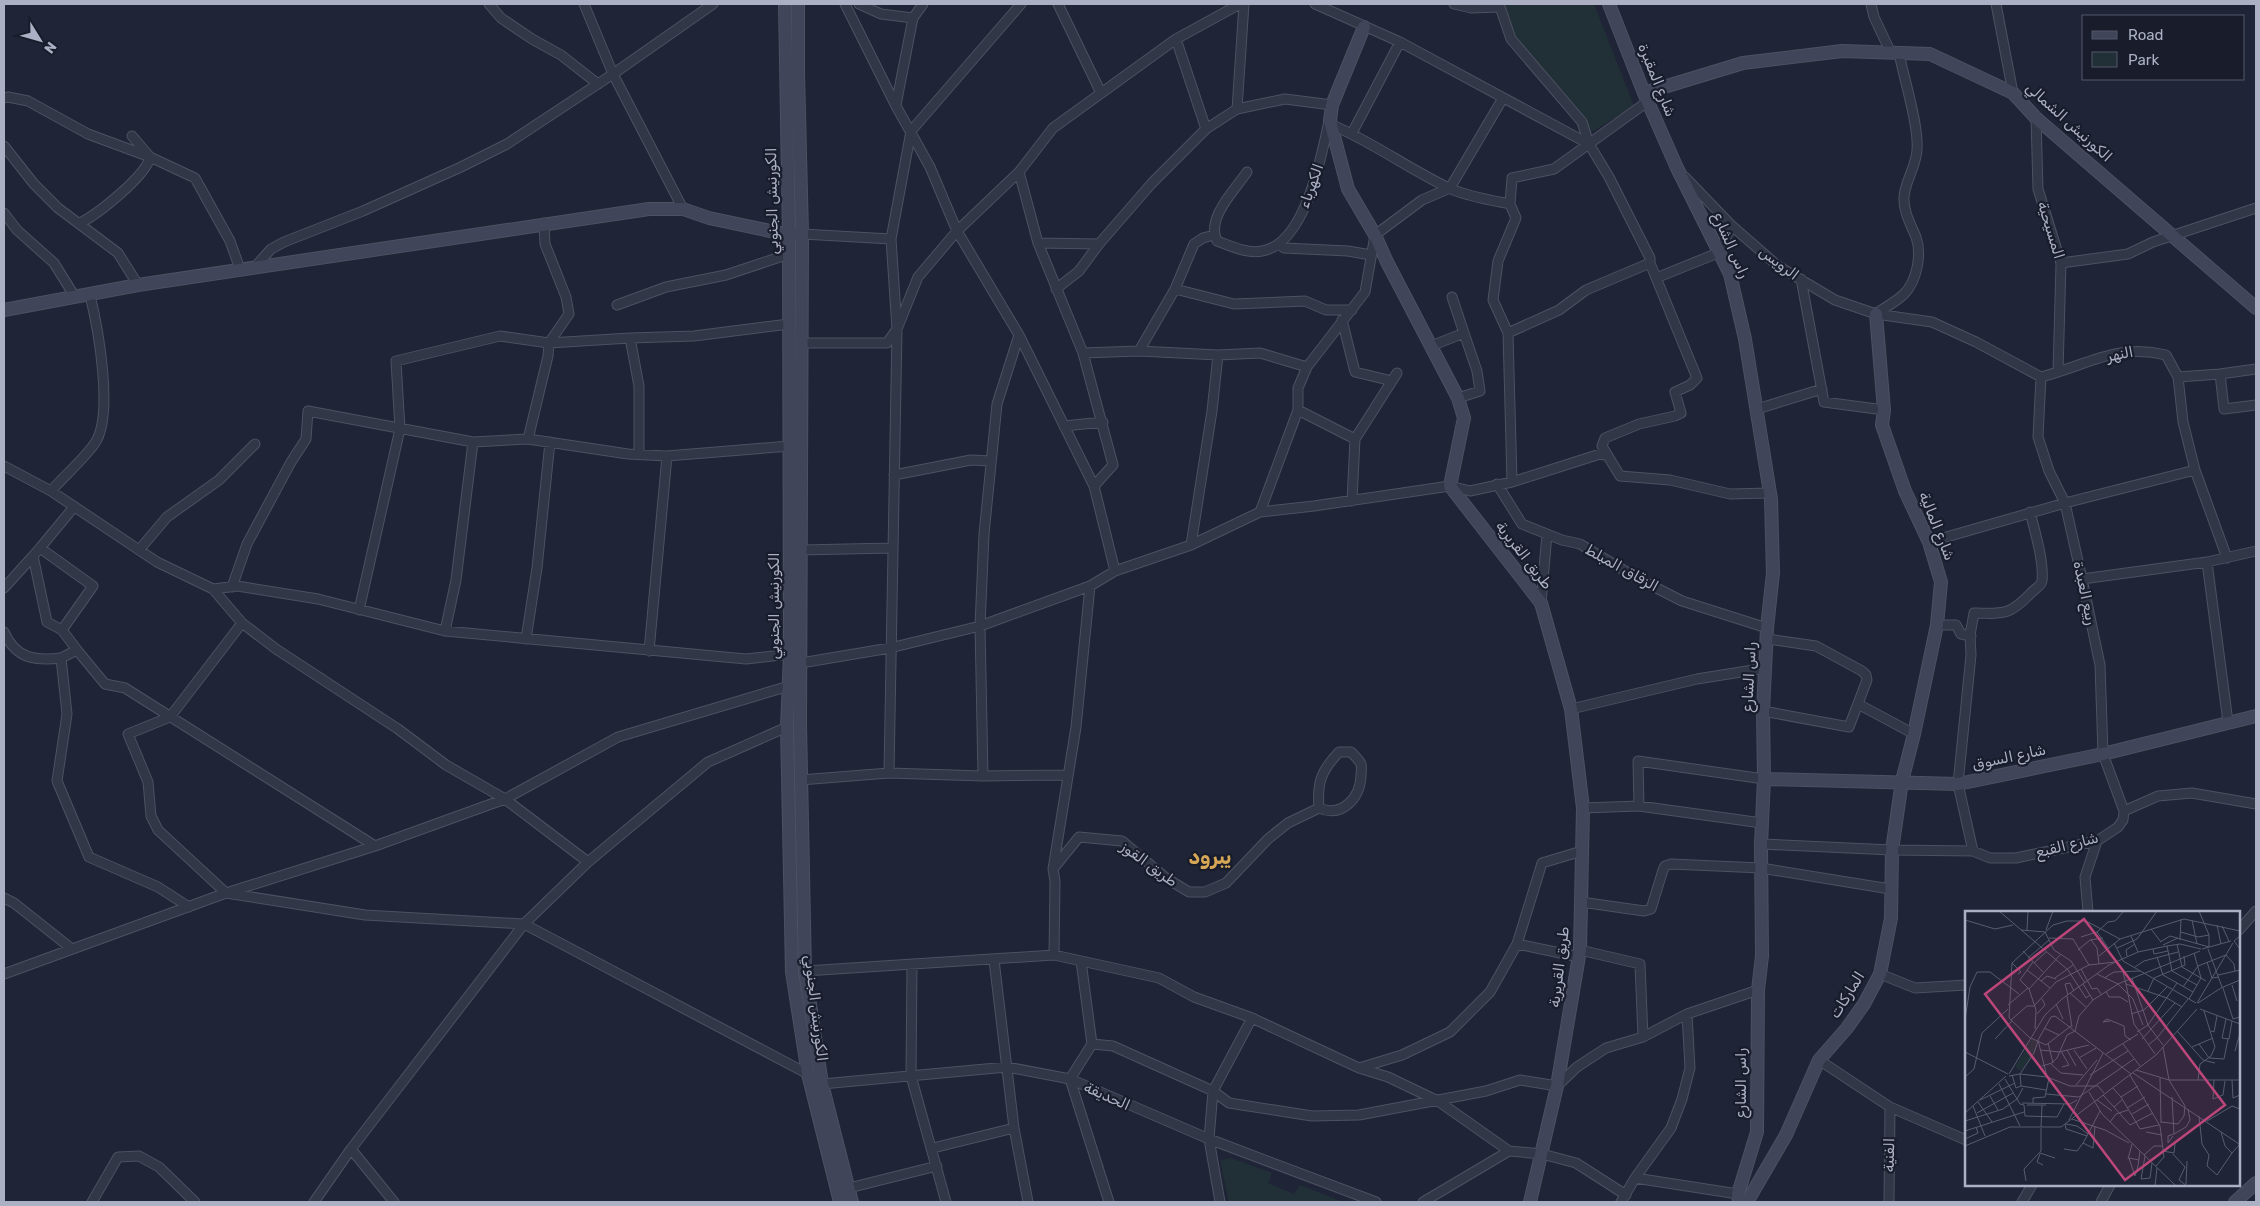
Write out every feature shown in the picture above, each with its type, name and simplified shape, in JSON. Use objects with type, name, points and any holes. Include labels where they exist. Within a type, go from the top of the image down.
[{"type":"street","points":[[489,4],[501,18],[532,39],[561,55],[598,84]]},
{"type":"street","points":[[584,4],[613,74],[683,209]]},
{"type":"street","points":[[255,267],[271,249],[284,242],[363,211],[507,144],[613,74],[713,4]]},
{"type":"street","name":"الكورنيش الجنوبي","points":[[785,4],[801,343],[801,550],[794,661],[789,686],[787,727],[792,972],[808,1074],[840,1202]]},
{"type":"street","name":"الكورنيش الجنوبي","points":[[798,4],[795,234],[789,254],[789,324],[794,661],[800,780],[805,971],[822,1084],[852,1202]]},
{"type":"street","points":[[845,4],[896,106],[930,167],[957,231],[1019,335],[1094,486],[1115,571]]},
{"type":"street","points":[[859,4],[881,14],[913,18]]},
{"type":"street","points":[[896,106],[913,18],[923,4]]},
{"type":"street","points":[[889,773],[897,329],[891,240],[911,130],[1021,4]]},
{"type":"street","points":[[1058,4],[1101,93]]},
{"type":"street","points":[[1238,109],[1244,4]]},
{"type":"street","points":[[1314,4],[1400,42],[1589,144]]},
{"type":"street","points":[[1454,4],[1471,8],[1499,5],[1511,39],[1582,122],[1589,144],[1609,178],[1650,258],[1650,263],[1697,378],[1690,385],[1675,392],[1681,412],[1675,416],[1639,424],[1605,438],[1602,446],[1620,476],[1670,480],[1730,494],[1770,493]]},
{"type":"street","name":"شارع المقبرة","points":[[1609,4],[1676,168]]},
{"type":"street","points":[[1871,4],[1874,17],[1895,53],[1916,133],[1915,163],[1904,198],[1905,209],[1918,242],[1919,259],[1911,284],[1905,292],[1876,314]]},
{"type":"street","points":[[1996,4],[2013,93]]},
{"type":"street","points":[[801,343],[887,343],[897,329],[918,277],[957,231],[1019,172],[1053,128],[1176,39],[1235,5]]},
{"type":"street","points":[[1364,26],[1332,104],[1330,123],[1348,189],[1375,235],[1458,398],[1464,418],[1450,486]]},
{"type":"street","points":[[1176,39],[1206,128]]},
{"type":"street","points":[[1352,134],[1400,42]]},
{"type":"street","name":"الكورنيش الشمالي","points":[[1646,97],[1743,63],[1842,52],[1930,54],[2013,93],[2036,118],[2175,236],[2256,308]]},
{"type":"street","points":[[1512,482],[1508,334],[1493,300],[1498,261],[1516,218],[1510,204],[1512,178],[1554,169],[1589,144],[1646,97]]},
{"type":"street","points":[[4,98],[28,101],[88,134],[150,157],[195,178],[230,241],[240,270]]},
{"type":"street","points":[[1260,512],[1298,410],[1298,388],[1307,367],[1365,292],[1375,235],[1422,200],[1450,188],[1503,98]]},
{"type":"street","points":[[1056,290],[1079,271],[1099,244],[1152,184],[1206,128],[1238,109],[1286,99],[1332,104]]},
{"type":"street","name":"المسيحية","points":[[2036,118],[2038,189],[2061,263],[2058,372]]},
{"type":"street","points":[[1330,123],[1450,188],[1472,197],[1510,204]]},
{"type":"street","name":"الكهرباء","points":[[1279,244],[1291,232],[1305,205],[1330,123]]},
{"type":"street","points":[[80,223],[94,216],[149,165],[150,157],[132,136]]},
{"type":"street","points":[[4,146],[34,184],[58,208],[118,253],[138,285]]},
{"type":"street","name":"الرويس","points":[[1676,168],[1732,226],[1778,266],[1835,300],[1876,314]]},
{"type":"street","name":"راس الشارع","points":[[1676,168],[1730,274],[1745,339],[1770,493],[1773,573],[1763,711],[1762,956],[1758,990],[1757,1132],[1741,1200]]},
{"type":"street","points":[[1019,172],[1038,243],[1083,353],[1114,465],[1094,486]]},
{"type":"street","points":[[1247,172],[1217,216],[1213,228],[1217,242],[1248,251],[1261,252],[1279,244],[1284,248],[1348,251],[1371,255]]},
{"type":"street","points":[[2061,263],[2128,254],[2153,242],[2256,208]]},
{"type":"street","points":[[4,310],[138,285],[544,223],[649,209],[683,209],[709,218],[795,234],[891,240]]},
{"type":"street","points":[[4,213],[17,230],[54,264],[75,297]]},
{"type":"street","points":[[528,439],[548,356],[549,343],[568,314],[566,297],[545,244],[544,223]]},
{"type":"street","points":[[1656,278],[1718,252],[1732,226]]},
{"type":"street","points":[[1139,352],[1175,289],[1194,244],[1203,238],[1214,235]]},
{"type":"street","points":[[1038,243],[1099,244]]},
{"type":"street","points":[[616,305],[666,287],[726,275],[789,254]]},
{"type":"street","points":[[1508,334],[1559,310],[1586,290],[1650,263]]},
{"type":"street","points":[[1801,279],[1824,402],[1884,410]]},
{"type":"street","points":[[1175,289],[1234,304],[1305,301],[1326,310],[1352,310]]},
{"type":"street","points":[[51,491],[96,442],[104,423],[101,366],[90,295]]},
{"type":"street","points":[[1452,297],[1477,371],[1480,391],[1458,398]]},
{"type":"street","points":[[1876,314],[1932,322],[1976,342],[2041,376]]},
{"type":"street","name":"شارع المالية","points":[[1876,314],[1884,410],[1882,425],[1905,491],[1929,542],[1941,582],[1936,625],[1914,734],[1902,781]]},
{"type":"street","points":[[1342,320],[1355,372],[1395,377],[1355,439],[1352,500]]},
{"type":"street","points":[[358,610],[400,429],[396,361],[500,336],[549,343],[694,336],[789,324]]},
{"type":"street","points":[[1431,346],[1464,332]]},
{"type":"street","points":[[983,776],[980,626],[984,534],[996,404],[1019,335]]},
{"type":"street","points":[[630,338],[639,386],[639,454]]},
{"type":"street","name":"النهر","points":[[2041,376],[2125,351],[2145,350],[2166,355],[2178,377],[2183,422],[2196,470],[2227,558]]},
{"type":"street","points":[[1083,353],[1260,354],[1307,367]]},
{"type":"street","points":[[1191,545],[1212,411],[1218,355]]},
{"type":"street","points":[[2178,377],[2220,374],[2256,368]]},
{"type":"street","points":[[2220,374],[2224,409],[2256,405]]},
{"type":"street","name":"ربيع العبدة","points":[[2041,376],[2038,437],[2049,471],[2065,503],[2100,664],[2103,754],[2124,811]]},
{"type":"street","points":[[1757,409],[1822,389]]},
{"type":"street","points":[[1298,410],[1355,439]]},
{"type":"street","points":[[232,587],[247,544],[291,462],[306,439],[308,411],[473,442],[528,439],[667,456],[790,446]]},
{"type":"street","points":[[1064,426],[1103,422]]},
{"type":"street","points":[[445,631],[456,580],[473,442]]},
{"type":"street","points":[[526,639],[537,568],[550,442]]},
{"type":"street","points":[[139,550],[168,517],[218,480],[255,444]]},
{"type":"street","points":[[213,589],[232,587],[318,599],[445,631],[649,651],[794,661],[890,648],[980,626],[1090,586],[1115,571],[1191,545],[1260,512],[1450,486],[1470,491],[1512,482],[1600,454],[1608,456]]},
{"type":"street","points":[[649,651],[667,456]]},
{"type":"street","points":[[894,475],[970,460],[991,461]]},
{"type":"street","points":[[4,466],[51,491],[157,562],[213,589],[242,623],[276,649],[398,729],[446,765],[505,799],[588,862]]},
{"type":"street","points":[[1929,542],[2030,512],[2196,470]]},
{"type":"street","name":"الزقاق المبلط","points":[[1497,484],[1522,524],[1580,544],[1637,578],[1682,601],[1768,633],[1816,646],[1866,675],[1867,680],[1848,727],[1763,711]]},
{"type":"street","name":"طريق القريرية","points":[[1450,486],[1541,603],[1571,709],[1583,808],[1580,954],[1557,1086],[1530,1202]]},
{"type":"street","points":[[4,588],[74,507]]},
{"type":"street","points":[[1973,850],[1958,784],[1974,613],[2008,612],[2021,605],[2040,586],[2042,580],[2039,550],[2030,512]]},
{"type":"street","points":[[1541,603],[1547,534]]},
{"type":"street","points":[[40,548],[93,586],[62,630]]},
{"type":"street","points":[[801,550],[892,548]]},
{"type":"street","points":[[2082,579],[2207,562],[2256,551]]},
{"type":"street","points":[[33,556],[47,622],[62,630],[105,684],[125,688],[375,846]]},
{"type":"street","points":[[2207,562],[2228,722]]},
{"type":"street","points":[[1054,955],[1055,881],[1053,869],[1076,727],[1090,586]]},
{"type":"street","points":[[242,623],[170,717],[128,734],[148,782],[151,816],[158,830],[226,893],[365,916],[524,924],[808,1074]]},
{"type":"street","points":[[1936,625],[1956,625],[1961,634],[1971,636]]},
{"type":"street","points":[[4,632],[8,643],[22,655],[41,660],[62,658],[77,650]]},
{"type":"street","points":[[62,658],[67,714],[57,781],[89,857],[158,887],[189,906]]},
{"type":"street","points":[[1571,709],[1697,679],[1766,668]]},
{"type":"street","points":[[4,974],[226,893],[375,846],[505,799],[618,737],[789,686]]},
{"type":"street","points":[[1858,704],[1914,734]]},
{"type":"street","name":"شارع السوق","points":[[1764,779],[1902,781],[1958,784],[2103,754],[2256,716]]},
{"type":"street","points":[[314,1202],[351,1149],[524,924],[588,862],[708,762],[787,727]]},
{"type":"street","name":"طريق القوز","points":[[1053,869],[1078,837],[1122,840],[1166,878],[1189,892],[1205,892],[1226,883],[1268,839],[1288,823],[1319,808],[1328,812],[1339,810],[1354,800],[1361,784],[1362,766],[1351,752],[1339,752],[1321,774],[1318,792],[1319,808]]},
{"type":"street","points":[[1639,806],[1638,761],[1764,779]]},
{"type":"street","points":[[800,780],[889,773],[983,776],[1067,775]]},
{"type":"street","name":"الماركات","points":[[1741,1200],[1786,1135],[1819,1060],[1847,1028],[1864,1004],[1880,974],[1891,918],[1892,850],[1902,781]]},
{"type":"street","points":[[2124,811],[2158,796],[2192,793],[2256,804]]},
{"type":"street","points":[[1583,808],[1639,806],[1762,824]]},
{"type":"street","name":"شارع القبع","points":[[1761,844],[1892,850],[1973,850],[1990,858],[2016,858],[2097,841],[2118,827],[2123,820],[2124,811]]},
{"type":"street","points":[[2088,911],[2084,877],[2097,841]]},
{"type":"street","points":[[1359,1068],[1402,1055],[1450,1032],[1490,992],[1517,944],[1542,863],[1582,851]]},
{"type":"street","points":[[1581,902],[1644,911],[1651,909],[1662,870],[1665,866],[1671,864],[1761,868],[1890,889]]},
{"type":"street","points":[[4,898],[14,903],[72,949]]},
{"type":"street","points":[[2240,929],[2256,911]]},
{"type":"street","points":[[1517,944],[1640,964],[1643,1037]]},
{"type":"street","points":[[805,971],[1054,955],[1159,978],[1194,997],[1252,1018],[1359,1068],[1388,1077],[1438,1101],[1509,1150],[1542,1154],[1576,1163],[1623,1199],[1635,1178],[1671,1128],[1682,1099],[1690,1068],[1687,1014]]},
{"type":"street","points":[[994,960],[1014,1128],[1028,1202]]},
{"type":"street","points":[[1081,961],[1092,1044],[1070,1080],[1109,1202]]},
{"type":"street","points":[[912,964],[911,1076],[946,1202]]},
{"type":"street","points":[[1880,974],[1915,988],[1965,984]]},
{"type":"street","points":[[1092,1044],[1113,1046],[1213,1091],[1229,1103],[1312,1116],[1359,1115],[1486,1091],[1520,1080],[1557,1086],[1577,1067],[1606,1048],[1643,1037],[1687,1014],[1758,990]]},
{"type":"street","points":[[1220,1202],[1209,1138],[1213,1091],[1252,1018]]},
{"type":"street","points":[[1819,1060],[1890,1107],[1965,1140]]},
{"type":"street","name":"الحديقة","points":[[822,1084],[1007,1067],[1070,1080],[1209,1138],[1376,1202]]},
{"type":"street","name":"الفنية","points":[[1889,1202],[1890,1107]]},
{"type":"street","points":[[932,1148],[1014,1128]]},
{"type":"street","points":[[351,1149],[394,1202]]},
{"type":"street","points":[[1423,1202],[1509,1150]]},
{"type":"street","points":[[92,1202],[118,1157],[139,1156],[159,1166],[195,1202]]},
{"type":"street","points":[[849,1188],[937,1166]]},
{"type":"street","points":[[1635,1178],[1741,1200]]},
{"type":"street","points":[[2235,1202],[2256,1183]]},
{"type":"street","points":[[2022,1202],[2031,1186]]},
{"type":"street","points":[[2101,1202],[2109,1186]]},
{"type":"green space","points":[[1501,4],[1594,4],[1634,106],[1590,133],[1517,47]]},
{"type":"green space","points":[[1231,1158],[1272,1173],[1268,1183],[1294,1194],[1300,1185],[1343,1202],[1229,1202],[1220,1160]]},
{"type":"district","name":"يبرود","points":[[1210,857]]}]
